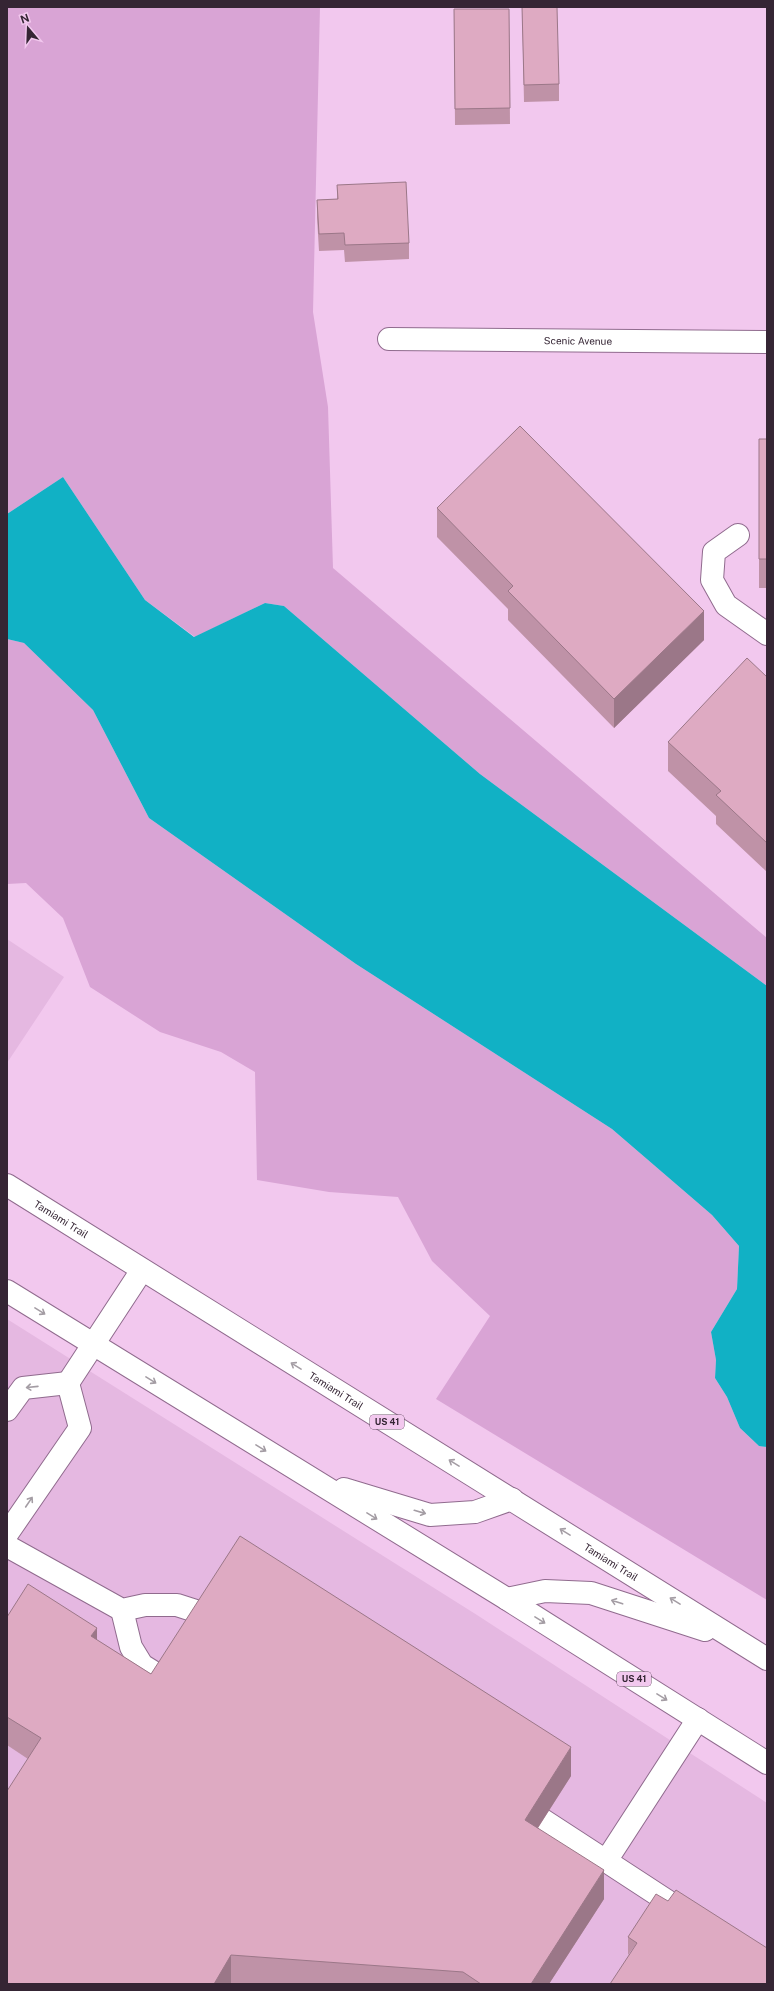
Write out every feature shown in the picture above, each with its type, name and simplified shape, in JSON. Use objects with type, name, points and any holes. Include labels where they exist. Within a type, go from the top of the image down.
[{"type":"main road","name":"Scenic Avenue","points":[[389,339],[767,342]]},
{"type":"main road","points":[[738,535],[714,552],[712,580],[726,605],[767,634]]},
{"type":"main road","name":"Tamiami Trail","points":[[7,1185],[767,1659]]},
{"type":"main road","points":[[7,1534],[80,1428],[68,1383],[142,1270]]},
{"type":"main road","name":"US 41","points":[[7,1291],[507,1599],[767,1763]]},
{"type":"main road","points":[[7,1410],[23,1388],[68,1383]]},
{"type":"main road","points":[[316,1481],[430,1515],[475,1512],[512,1499]]},
{"type":"main road","points":[[7,1546],[122,1610],[145,1605],[177,1605],[208,1615]]},
{"type":"main road","points":[[507,1599],[545,1591],[591,1593],[735,1639]]},
{"type":"main road","points":[[122,1610],[131,1647],[142,1665],[166,1680]]},
{"type":"main road","points":[[606,1861],[698,1719]]},
{"type":"main road","points":[[543,1820],[698,1920]]},
{"type":"shaded area","points":[[7,7],[320,7],[313,312],[328,407],[333,568],[767,938],[767,986],[480,774],[284,606],[265,603],[195,637],[145,600],[63,477],[7,514]]},
{"type":"shaded area","points":[[7,639],[24,643],[93,710],[149,818],[356,964],[612,1129],[712,1215],[739,1246],[737,1289],[711,1332],[716,1360],[715,1378],[727,1397],[740,1428],[759,1446],[767,1447],[767,1600],[436,1399],[490,1316],[432,1261],[398,1197],[329,1192],[257,1180],[255,1072],[221,1052],[160,1032],[90,987],[63,918],[26,883],[7,884]]},
{"type":"shaded area","points":[[7,939],[64,977],[7,1063]]},
{"type":"shaded area","points":[[7,1319],[477,1615],[767,1803],[767,1984],[7,1984]]},
{"type":"water","points":[[63,477],[145,600],[194,637],[265,603],[284,606],[480,774],[767,986],[767,1447],[759,1446],[740,1428],[727,1397],[715,1378],[716,1360],[711,1332],[737,1289],[739,1246],[712,1215],[612,1129],[356,964],[149,818],[93,710],[24,643],[7,639],[7,514]]},
{"type":"building","points":[[522,7],[557,7],[559,84],[524,85]]},
{"type":"building","points":[[454,9],[509,9],[510,108],[455,109]]},
{"type":"building","points":[[406,182],[409,243],[345,245],[344,233],[319,234],[317,200],[338,199],[337,185]]},
{"type":"building","points":[[520,426],[704,611],[614,699],[508,591],[513,586],[437,508]]},
{"type":"building","points":[[759,439],[767,439],[767,559],[759,559]]},
{"type":"building","points":[[747,658],[767,677],[767,843],[716,795],[721,791],[668,742]]},
{"type":"building","points":[[240,1536],[571,1747],[525,1820],[604,1870],[531,1984],[481,1984],[463,1972],[231,1955],[214,1984],[7,1984],[7,1791],[41,1738],[7,1717],[7,1617],[28,1584],[97,1628],[91,1636],[151,1674]]},
{"type":"building","points":[[676,1890],[767,1948],[767,1984],[610,1984],[637,1943],[628,1937],[656,1894],[668,1901]]}]
